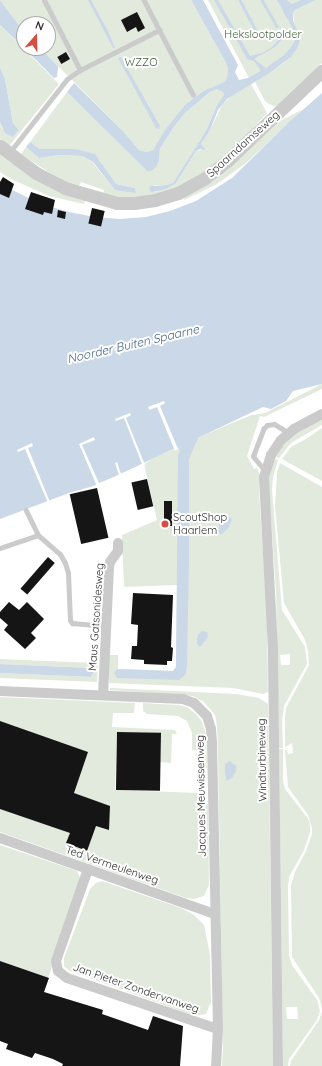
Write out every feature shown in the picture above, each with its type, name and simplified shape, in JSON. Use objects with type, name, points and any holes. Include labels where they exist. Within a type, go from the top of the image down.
[{"type":"street","name":"Spaarndamseweg","points":[[4,150],[36,173],[65,188],[117,203],[134,203],[155,200],[178,193],[205,178],[227,161],[322,71]]},
{"type":"street","name":"Windturbineweg","points":[[278,1066],[273,650],[264,494],[265,471],[271,455],[281,440],[289,433],[322,414]]},
{"type":"street","name":"Maus Gatsonidesweg","points":[[102,695],[109,567],[110,562],[118,551],[118,543]]},
{"type":"street","name":"Jacques Meuwissenweg","points":[[0,691],[182,699],[194,703],[207,716],[211,730],[212,743],[218,1029],[216,1066]]},
{"type":"street","name":"Ted Vermeulenweg","points":[[0,838],[215,914]]},
{"type":"street","name":"Jan Pieter Zondervanweg","points":[[88,869],[56,962],[58,971],[67,978],[218,1029]]},
{"type":"lane","points":[[44,0],[80,70]]},
{"type":"lane","points":[[144,0],[193,95]]},
{"type":"lane","points":[[4,150],[67,79],[80,70],[159,30]]},
{"type":"lane","points":[[265,471],[253,456],[264,428],[267,425],[268,418]]},
{"type":"lane","points":[[267,425],[274,424],[289,433]]},
{"type":"lane","points":[[26,510],[38,535],[60,554],[65,563],[68,573],[72,623],[106,626]]},
{"type":"lane","points":[[0,548],[38,535]]},
{"type":"green space","name":"WZZO","points":[[0,0],[191,0],[225,61],[228,69],[227,78],[224,82],[205,90],[163,136],[153,150],[146,152],[139,150],[123,131],[48,56],[56,56],[56,16],[16,16],[16,21]]},
{"type":"green space","name":"Hekslootpolder","points":[[208,0],[309,0],[288,12],[296,32],[297,45],[284,60],[250,80]]},
{"type":"green space","points":[[316,0],[322,0],[322,63],[279,108],[265,101],[255,82],[285,62],[298,47],[293,13],[295,10]]},
{"type":"green space","points":[[0,25],[16,41],[16,56],[31,56],[59,84],[9,146],[0,139],[0,122],[2,128],[13,137],[19,130],[13,123],[5,79],[0,67]]},
{"type":"green space","points":[[251,84],[267,113],[237,146],[214,166],[181,186],[136,200],[103,195],[104,190],[81,182],[78,188],[50,173],[21,154],[26,147],[39,158],[59,155],[82,156],[92,162],[115,190],[135,188],[116,184],[103,168],[100,160],[75,149],[40,149],[30,142],[67,92],[147,171],[159,161],[160,149],[173,128],[185,113],[210,92],[217,89],[223,92],[224,95],[217,105],[206,131],[173,182],[178,180],[196,151],[205,148],[201,144],[210,130],[222,105],[232,95]],"holes":[[[171,184],[155,192],[154,185]]]},
{"type":"green space","points":[[303,109],[246,163],[217,184],[184,200],[185,196],[228,169],[280,121]]},
{"type":"green space","points":[[0,153],[85,200],[84,204],[49,196],[11,179],[0,172]]},
{"type":"green space","points":[[322,384],[322,389],[264,417],[260,416],[247,456],[254,469],[257,468],[260,476],[259,492],[267,615],[268,692],[263,694],[233,688],[109,683],[109,655],[118,655],[118,669],[173,671],[176,667],[177,585],[124,587],[122,535],[157,520],[144,464],[227,425],[252,415],[265,413]]},
{"type":"green space","points":[[322,419],[322,425],[291,443],[279,458],[276,457],[285,442],[295,434]]},
{"type":"green space","points":[[322,428],[322,481],[282,459],[291,447]]},
{"type":"green space","points":[[275,459],[278,460],[273,477],[272,490],[282,610],[305,647],[307,664],[284,706],[282,722],[283,748],[279,748],[276,591],[269,476]],"holes":[[[290,654],[290,665],[281,665],[280,655]]]},
{"type":"green space","points":[[280,463],[322,487],[322,1009],[319,998],[292,957],[291,885],[295,872],[306,851],[312,834],[312,828],[308,815],[288,787],[285,750],[287,750],[288,754],[293,753],[292,743],[285,747],[285,717],[286,708],[309,665],[308,651],[305,640],[284,603],[275,506],[277,473]]},
{"type":"green space","points":[[0,659],[95,663],[95,660],[98,663],[97,682],[0,678],[0,673],[91,677],[94,671],[91,668],[0,664]]},
{"type":"green space","points":[[110,688],[236,694],[259,698],[268,704],[273,1066],[222,1066],[223,1049],[218,752],[215,715],[204,702],[193,696],[110,690]]},
{"type":"green space","points":[[0,697],[135,703],[134,713],[113,713],[112,727],[175,730],[177,734],[172,734],[171,763],[160,762],[161,733],[117,732],[115,790],[199,793],[199,803],[208,804],[209,885],[204,896],[194,899],[186,898],[0,832]]},
{"type":"green space","points":[[143,703],[178,705],[187,707],[196,714],[202,722],[206,734],[207,768],[198,768],[198,751],[192,750],[192,733],[187,721],[178,716],[147,714],[143,711]]},
{"type":"green space","points":[[279,749],[283,749],[283,781],[285,789],[309,820],[310,825],[310,832],[304,850],[289,877],[289,955],[292,965],[317,1000],[320,1011],[317,1020],[289,1059],[288,1066],[283,1066]],"holes":[[[286,1007],[297,1007],[298,1019],[287,1019]]]},
{"type":"green space","points":[[0,845],[77,871],[80,877],[81,885],[48,978],[0,961]]},
{"type":"green space","points":[[102,881],[181,908],[194,915],[204,925],[210,955],[211,1002],[206,1014],[195,1016],[70,971],[64,966],[64,958],[90,889],[96,883]]},
{"type":"green space","points":[[322,1012],[322,1066],[290,1066],[291,1061],[319,1020]]},
{"type":"water","points":[[0,0],[16,21],[16,40],[0,25]]},
{"type":"water","points":[[88,0],[91,0],[109,33],[115,48],[113,48]]},
{"type":"water","points":[[191,0],[203,0],[238,65],[235,72],[239,80],[248,78],[261,71],[254,61],[247,59],[214,0],[218,0],[250,56],[262,53],[272,47],[284,34],[286,35],[275,47],[254,59],[266,68],[284,55],[296,39],[295,33],[277,0],[287,0],[292,4],[301,0],[316,0],[295,10],[293,13],[293,20],[300,38],[298,47],[291,57],[268,74],[227,99],[218,110],[210,130],[201,144],[205,148],[204,150],[200,149],[196,151],[176,183],[166,189],[151,192],[149,188],[151,186],[173,183],[206,131],[217,105],[224,95],[223,92],[217,89],[210,92],[185,113],[173,128],[160,149],[159,161],[156,167],[151,171],[147,171],[67,92],[74,83],[123,131],[139,150],[146,152],[153,150],[165,130],[185,105],[205,90],[224,82],[227,78],[228,69],[225,61]]},
{"type":"water","points":[[32,56],[48,56],[58,66],[57,77],[54,78]]},
{"type":"water","points":[[121,57],[160,126],[159,129],[156,128],[118,58]]},
{"type":"water","points":[[0,67],[5,79],[13,123],[19,130],[13,137],[5,133],[0,122]]},
{"type":"water","name":"Noorder Buiten Spaarne","points":[[322,93],[322,384],[293,391],[286,401],[271,409],[263,407],[198,438],[189,459],[189,561],[186,674],[179,680],[117,678],[114,673],[117,669],[173,671],[176,667],[178,456],[180,450],[178,447],[97,485],[69,493],[0,519],[0,184],[41,204],[69,212],[95,217],[120,219],[146,217],[170,211],[196,201],[232,178],[290,121]]},
{"type":"water","points":[[30,142],[40,149],[75,149],[95,154],[116,184],[135,188],[136,193],[115,190],[93,162],[82,156],[59,155],[39,158],[26,147]]},
{"type":"water","points":[[224,515],[230,517],[232,520],[228,528],[221,535],[218,532],[222,517]]},
{"type":"water","points":[[202,631],[207,632],[208,637],[200,647],[197,644],[197,639],[198,635]]},
{"type":"water","points":[[0,664],[91,668],[94,671],[91,677],[0,673]]},
{"type":"water","points":[[230,761],[236,766],[236,771],[232,778],[227,781],[225,764]]},
{"type":"pier","points":[[164,401],[165,403],[160,406],[178,449],[175,451],[157,407],[149,410],[148,407]]},
{"type":"pier","points":[[130,413],[131,415],[126,418],[145,465],[94,487],[96,484],[79,444],[94,437],[95,440],[82,445],[99,483],[119,475],[115,463],[117,462],[121,474],[142,464],[124,418],[116,421],[115,419]]},
{"type":"pier","points":[[32,443],[33,446],[28,448],[50,502],[48,503],[25,449],[18,452],[17,450]]},
{"type":"building","points":[[137,12],[145,28],[138,32],[136,27],[127,32],[121,20]]},
{"type":"building","points":[[66,52],[70,59],[61,64],[57,57]]},
{"type":"building","points":[[3,177],[14,184],[9,198],[0,194],[0,182]]},
{"type":"building","points":[[31,192],[55,200],[52,214],[44,212],[43,215],[25,209]]},
{"type":"building","points":[[92,208],[105,211],[101,227],[88,224]]},
{"type":"building","points":[[58,210],[66,212],[65,219],[57,217]]},
{"type":"building","points":[[147,479],[153,506],[138,510],[131,483]]},
{"type":"building","points":[[97,488],[108,538],[81,544],[70,494]]},
{"type":"building","points":[[164,501],[172,501],[172,526],[164,526]]},
{"type":"building","points":[[48,557],[55,563],[27,595],[20,589]]},
{"type":"building","points":[[133,593],[173,595],[171,647],[173,648],[172,661],[167,661],[167,665],[144,664],[144,660],[131,659],[132,646],[137,646],[138,625],[131,624]]},
{"type":"building","points":[[9,602],[19,610],[27,602],[44,619],[31,633],[36,638],[25,649],[4,630],[8,625],[0,618],[0,612]]},
{"type":"building","points":[[0,721],[88,752],[74,793],[110,806],[109,830],[96,826],[87,851],[66,843],[70,833],[0,809]]},
{"type":"building","points":[[117,732],[161,733],[160,791],[116,790]]},
{"type":"building","points":[[0,961],[49,978],[44,992],[103,1010],[102,1014],[148,1030],[153,1016],[183,1026],[180,1066],[62,1066],[63,1064],[53,1059],[35,1053],[32,1058],[6,1049],[8,1044],[0,1041]]},
{"type":"waterway","points":[[240,0],[259,36]]},
{"type":"waterway","points":[[262,0],[277,26]]},
{"type":"place","name":"ScoutShop Haarlem","points":[[165,524]]}]
